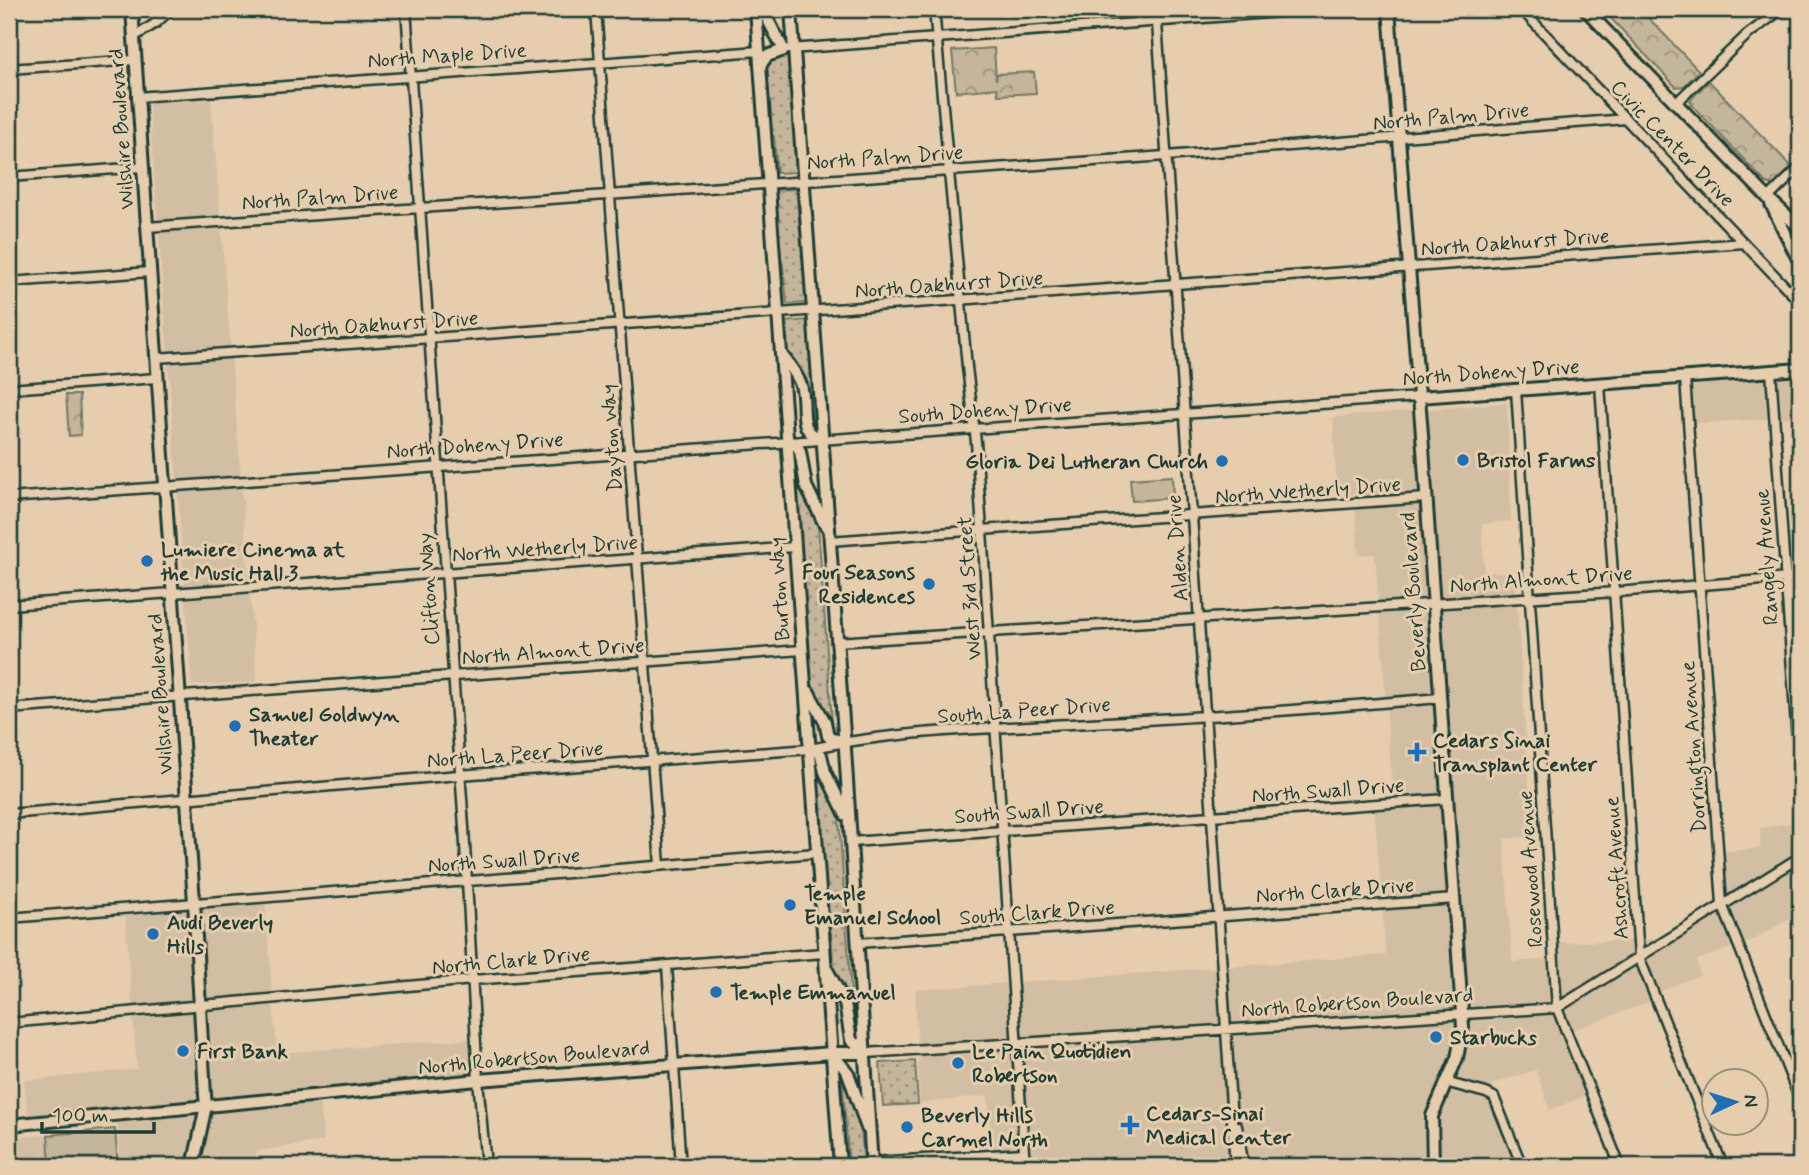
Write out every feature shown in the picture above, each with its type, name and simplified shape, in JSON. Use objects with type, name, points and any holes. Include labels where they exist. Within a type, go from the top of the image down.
[{"type":"main road","name":"Wilshire Boulevard","points":[[132,9],[206,1106],[193,1166]]},
{"type":"main road","name":"Burton Way","points":[[756,9],[840,1166]]},
{"type":"main road","points":[[762,9],[789,49]]},
{"type":"main road","points":[[791,9],[789,49],[803,181],[858,943],[870,1052],[872,1164]]},
{"type":"main road","name":"Beverly Boulevard","points":[[1389,9],[1462,1014],[1460,1049],[1432,1116],[1433,1166]]},
{"type":"main road","points":[[1585,9],[1800,228]]},
{"type":"main road","points":[[760,66],[766,56],[789,49]]},
{"type":"main road","points":[[1768,198],[1800,263]]},
{"type":"main road","points":[[781,353],[800,384],[806,430],[812,436],[822,439]]},
{"type":"main road","name":"North Doheny Drive","points":[[1419,397],[1800,369]]},
{"type":"main road","points":[[787,441],[796,444],[800,451],[806,486],[829,537]]},
{"type":"main road","points":[[804,681],[825,722],[828,736],[845,741]]},
{"type":"main road","points":[[810,749],[821,755],[825,772],[849,824]]},
{"type":"main road","points":[[825,967],[845,1003],[851,1040],[870,1052]]},
{"type":"main road","name":"North Robertson Boulevard","points":[[9,1125],[478,1080],[870,1052]]},
{"type":"main road","points":[[832,1053],[848,1073],[870,1138]]},
{"type":"street","points":[[134,37],[156,23],[171,9]]},
{"type":"street","name":"Clifton Way","points":[[406,9],[486,1166]]},
{"type":"street","name":"Dayton Way","points":[[596,9],[660,865]]},
{"type":"street","name":"West 3rd Street","points":[[934,9],[975,428],[1025,1166]]},
{"type":"street","name":"Alden Drive","points":[[1156,9],[1235,1166]]},
{"type":"street","points":[[789,49],[1322,9]]},
{"type":"street","name":"Civic Center Drive","points":[[1521,9],[1800,302]]},
{"type":"street","points":[[1676,103],[1747,34],[1782,9]]},
{"type":"street","name":"North Maple Drive","points":[[138,97],[759,51]]},
{"type":"street","points":[[9,69],[135,60]]},
{"type":"street","name":"North Palm Drive","points":[[147,227],[1166,156],[1626,120]]},
{"type":"street","points":[[9,177],[142,167]]},
{"type":"street","points":[[1768,198],[1800,167]]},
{"type":"street","name":"North Oakhurst Drive","points":[[156,358],[1744,243]]},
{"type":"street","points":[[9,282],[150,271]]},
{"type":"street","name":"Rangely Avenue","points":[[1772,371],[1800,783]]},
{"type":"street","name":"Dorrington Avenue","points":[[1685,377],[1722,904],[1800,1100]]},
{"type":"street","points":[[9,389],[158,378]]},
{"type":"street","name":"Ashcroft Avenue","points":[[1601,384],[1639,957],[1723,1166]]},
{"type":"street","name":"Rosewood Avenue","points":[[1516,390],[1557,1008],[1620,1166]]},
{"type":"street","name":"North Doheny Drive","points":[[1185,413],[1419,397]]},
{"type":"street","name":"South Doheny Drive","points":[[787,441],[1185,413]]},
{"type":"street","name":"North Doheny Drive","points":[[165,487],[787,441]]},
{"type":"street","points":[[9,498],[165,487]]},
{"type":"street","name":"North Wetherly Drive","points":[[829,537],[982,530],[1426,498]]},
{"type":"street","name":"North Wetherly Drive","points":[[9,605],[795,547]]},
{"type":"street","name":"North Almont Drive","points":[[836,642],[1616,592],[1800,577]]},
{"type":"street","name":"North Almont Drive","points":[[9,709],[802,650]]},
{"type":"street","points":[[1205,717],[1440,698]]},
{"type":"street","name":"South La Peer Drive","points":[[845,741],[996,728],[1205,717]]},
{"type":"street","name":"North La Peer Drive","points":[[187,798],[810,749],[845,741]]},
{"type":"street","points":[[9,814],[187,798]]},
{"type":"street","name":"North Swall Drive","points":[[1211,816],[1447,799]]},
{"type":"street","name":"South Swall Drive","points":[[851,842],[1211,816]]},
{"type":"street","name":"North Swall Drive","points":[[194,902],[817,853]]},
{"type":"street","name":"North Robertson Boulevard","points":[[870,1052],[1557,1008],[1800,857]]},
{"type":"street","name":"North Clark Drive","points":[[1218,915],[1455,899]]},
{"type":"street","points":[[9,918],[194,902]]},
{"type":"street","name":"South Clark Drive","points":[[858,943],[1218,915]]},
{"type":"street","name":"North Clark Drive","points":[[200,1004],[824,953]]},
{"type":"street","points":[[667,966],[681,1166]]},
{"type":"street","points":[[9,1023],[200,1004]]},
{"type":"street","points":[[1445,1082],[1494,1097],[1522,1166]]},
{"type":"street","name":"Alden Drive","points":[[1229,1085],[1244,1166]]},
{"type":"street","points":[[872,1164],[1024,1153]]},
{"type":"shaded area","points":[[211,100],[257,682],[192,685],[149,103]]},
{"type":"shaded area","points":[[1800,371],[1800,417],[1688,424],[1686,387]]},
{"type":"shaded area","points":[[1507,403],[1511,521],[1482,524],[1484,573],[1515,572],[1532,836],[1504,839],[1512,962],[1555,959],[1553,943],[1666,939],[1722,903],[1718,852],[1761,848],[1760,828],[1800,822],[1800,912],[1755,939],[1697,960],[1700,975],[1656,993],[1657,999],[1568,1032],[1590,1094],[1550,1110],[1536,1070],[1492,1084],[1525,1166],[993,1166],[988,1096],[920,1103],[915,990],[1386,955],[1374,801],[1393,800],[1375,554],[1358,555],[1355,494],[1337,495],[1333,417]]},
{"type":"shaded area","points":[[265,902],[277,1053],[469,1039],[473,1074],[318,1090],[324,1141],[257,1151],[253,1166],[121,1166],[116,1107],[28,1115],[24,1081],[137,1069],[125,912]]},
{"type":"shaded area","points":[[115,1129],[118,1166],[9,1166],[9,1138]]},
{"type":"green space","points":[[1602,9],[1640,9],[1699,71],[1684,86],[1676,87]]},
{"type":"green space","points":[[994,48],[996,80],[997,74],[1034,72],[1036,93],[998,95],[997,88],[956,92],[952,51]]},
{"type":"green space","points":[[790,54],[798,172],[777,173],[766,64],[776,55]]},
{"type":"green space","points":[[1709,81],[1792,167],[1774,185],[1766,183],[1692,105],[1690,100]]},
{"type":"green space","points":[[796,189],[800,232],[804,241],[808,303],[787,304],[780,258],[775,190]]},
{"type":"green space","points":[[809,320],[814,390],[810,426],[786,346],[784,322]]},
{"type":"green space","points":[[66,395],[79,395],[81,435],[69,436]]},
{"type":"green space","points":[[797,456],[817,511],[833,735],[810,684],[794,467]]},
{"type":"green space","points":[[1172,476],[1173,498],[1132,501],[1130,479]]},
{"type":"green space","points":[[817,756],[838,805],[854,1035],[834,970],[831,934],[826,919]]},
{"type":"green space","points":[[915,1061],[918,1104],[883,1106],[880,1063]]},
{"type":"green space","points":[[844,1069],[861,1129],[864,1166],[849,1166],[842,1076]]},
{"type":"green space","points":[[115,1129],[118,1166],[50,1166],[48,1135]]},
{"type":"place","name":"Bristol Farms","points":[[1463,460]]},
{"type":"place","name":"Gloria Dei Lutheran Church","points":[[1222,461]]},
{"type":"place","name":"Lumiere Cinema at the Music Hall 3","points":[[147,561]]},
{"type":"place","name":"Four Seasons Residences","points":[[929,584]]},
{"type":"place","name":"Samuel Goldwyn Theater","points":[[235,726]]},
{"type":"place","name":"Cedars Sinai Transplant Center","points":[[1417,752]]},
{"type":"place","name":"Temple Emanuel School","points":[[790,905]]},
{"type":"place","name":"Audi Beverly Hills","points":[[153,934]]},
{"type":"place","name":"Temple Emmanuel","points":[[716,992]]},
{"type":"place","name":"Starbucks","points":[[1436,1037]]},
{"type":"place","name":"First Bank","points":[[183,1051]]},
{"type":"place","name":"Le Pain Quotidien Robertson","points":[[958,1063]]},
{"type":"place","name":"Cedars-Sinai Medical Center","points":[[1130,1125]]},
{"type":"place","name":"Beverly Hills Carmel North","points":[[907,1127]]}]
